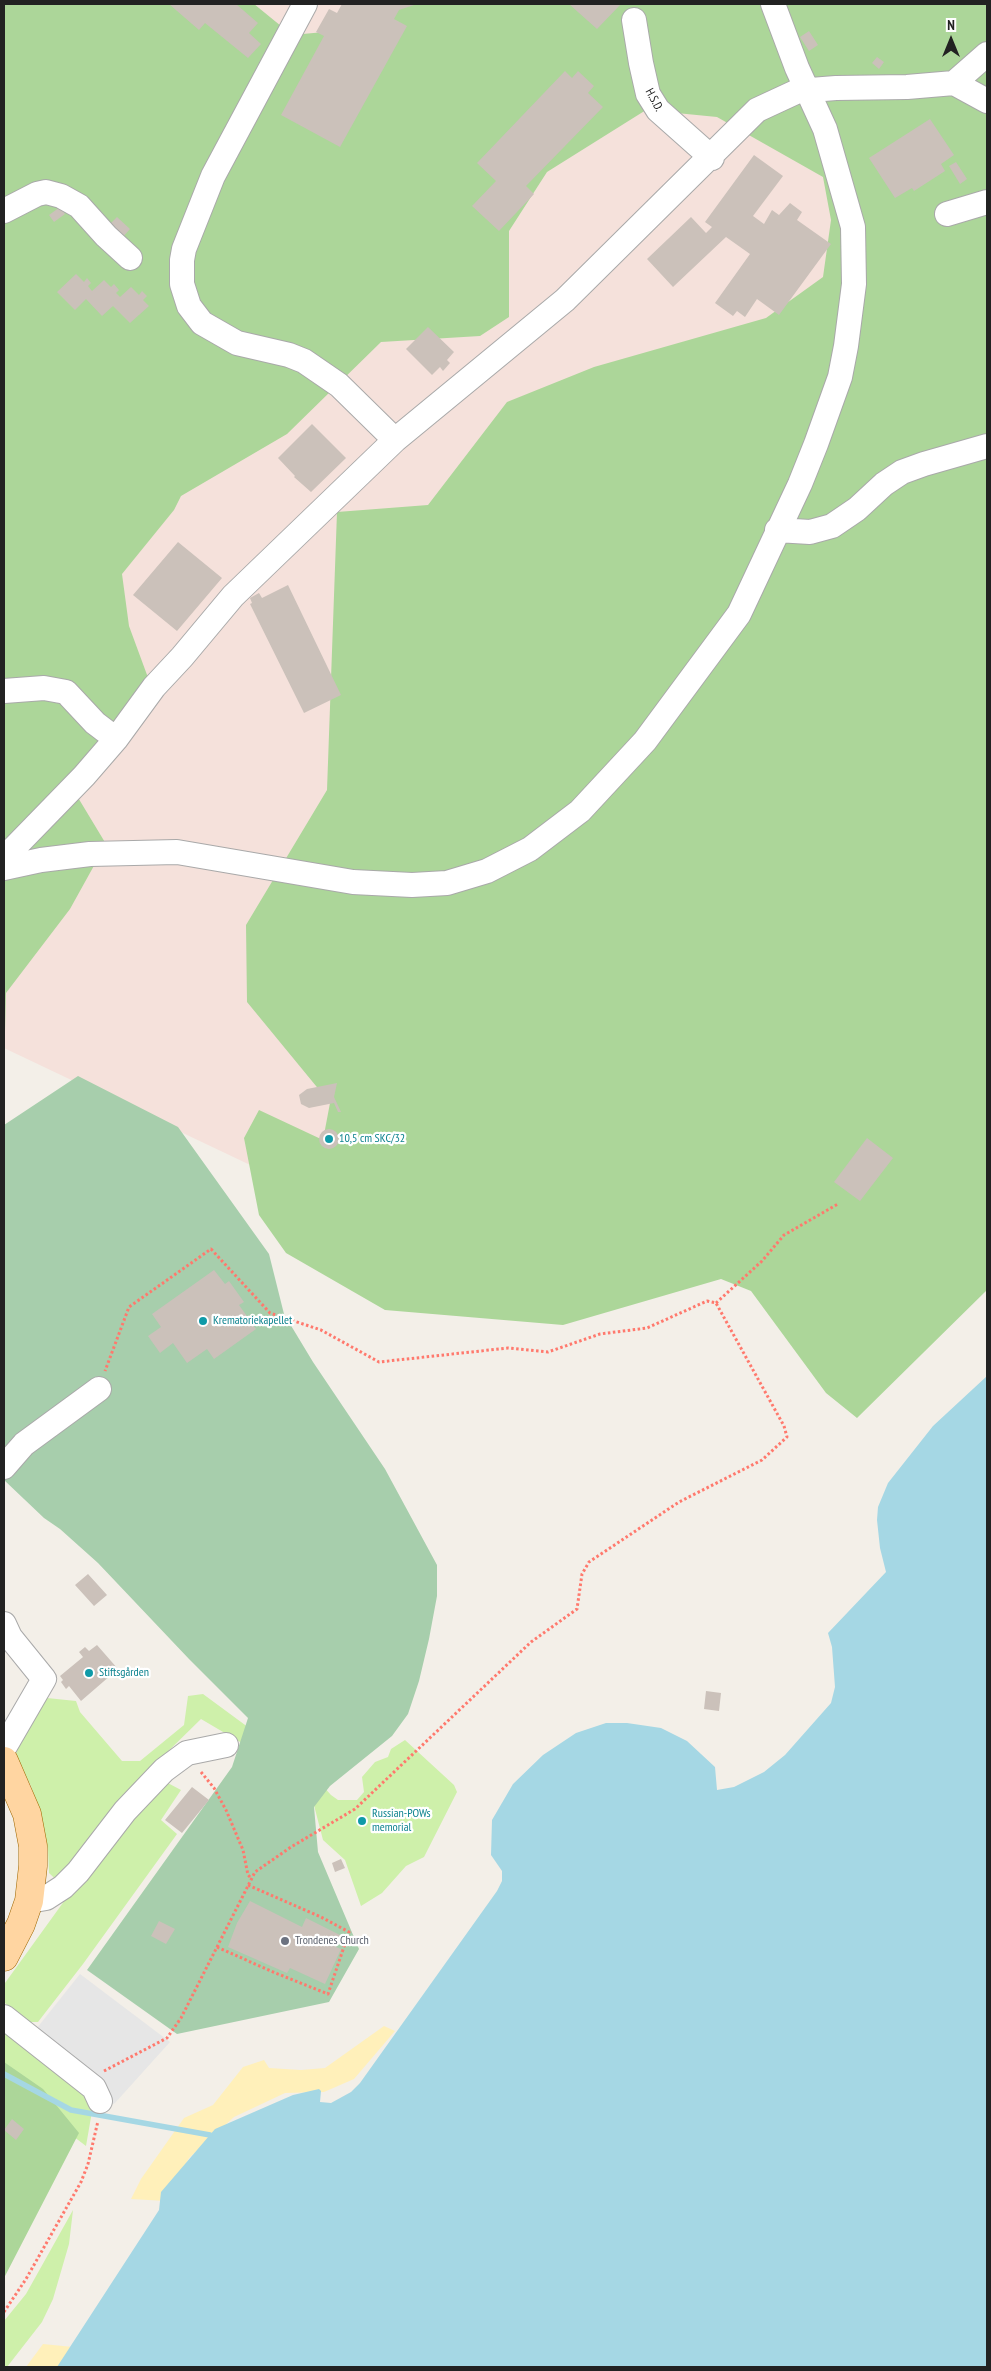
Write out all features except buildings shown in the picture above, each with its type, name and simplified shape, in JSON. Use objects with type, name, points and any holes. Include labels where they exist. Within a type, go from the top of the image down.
[{"type":"main road","points":[[4,1761],[18,1789],[30,1826],[33,1866],[28,1901],[21,1924],[4,1957]]},
{"type":"street","points":[[305,4],[213,176],[184,249],[181,271],[182,284],[189,306],[202,324],[237,343],[289,355],[304,361],[339,385],[395,440]]},
{"type":"street","points":[[5,867],[90,854],[178,852],[353,882],[428,885],[447,883],[504,863],[530,849],[580,811],[645,742],[739,614],[803,476],[840,377],[846,346],[854,284],[853,227],[825,129],[797,68],[773,4]]},
{"type":"street","name":"H.S.D.","points":[[634,20],[648,94],[658,110],[712,158]]},
{"type":"street","points":[[954,83],[987,54]]},
{"type":"street","points":[[5,867],[11,851],[84,776],[116,739],[154,687],[233,596],[395,440],[565,300],[712,158],[758,110],[798,91],[808,89],[907,88],[954,83],[987,101]]},
{"type":"street","points":[[4,211],[26,198],[46,192],[61,196],[79,206],[106,236],[130,258]]},
{"type":"street","points":[[947,214],[987,202]]},
{"type":"street","points":[[777,530],[810,532],[832,526],[857,509],[884,484],[902,472],[987,446]]},
{"type":"street","points":[[4,691],[44,688],[66,692],[95,723],[116,739]]},
{"type":"street","points":[[4,1467],[24,1444],[99,1389]]},
{"type":"street","points":[[4,1624],[10,1636],[44,1679],[4,1748]]},
{"type":"street","points":[[28,1901],[46,1898],[63,1887],[78,1872],[151,1782],[188,1753],[226,1745]]},
{"type":"street","points":[[4,2018],[86,2081],[98,2093],[100,2101]]},
{"type":"path","points":[[716,1304],[735,1284],[762,1261],[784,1235],[838,1204]]},
{"type":"path","points":[[86,2081],[167,2038],[181,2018],[255,1872],[356,1809],[531,1642],[577,1609],[582,1574],[589,1562],[679,1502],[762,1460],[787,1437],[784,1426],[716,1304],[707,1301],[647,1328],[600,1334],[548,1352],[508,1348],[379,1362],[321,1330],[270,1313],[211,1249],[129,1307],[99,1389]]},
{"type":"path","points":[[188,1753],[214,1788],[226,1810],[243,1850],[248,1875],[251,1878]]},
{"type":"path","points":[[217,1947],[328,1994],[349,1932],[321,1917],[248,1885]]},
{"type":"path","points":[[4,2312],[26,2279],[81,2182],[94,2139],[100,2101]]},
{"type":"shaded area","points":[[4,4],[987,4],[347,1211],[4,1048]]},
{"type":"shaded area","points":[[80,1974],[170,2042],[115,2103],[106,2108],[25,2043]]},
{"type":"green space","points":[[4,4],[254,4],[292,35],[335,31],[357,4],[987,4],[987,1290],[857,1418],[826,1393],[751,1291],[721,1279],[563,1325],[385,1310],[286,1253],[259,1215],[244,1138],[259,1110],[323,1140],[330,1103],[247,1002],[246,925],[327,790],[337,512],[428,505],[507,402],[594,367],[766,318],[823,277],[831,220],[823,177],[717,117],[646,110],[547,172],[509,231],[509,317],[480,336],[381,342],[287,434],[181,496],[174,510],[122,574],[129,626],[150,683],[71,786],[106,844],[70,909],[6,993],[4,1070]]},
{"type":"green space","points":[[78,1076],[178,1127],[269,1254],[284,1314],[313,1362],[385,1469],[437,1565],[437,1596],[429,1639],[419,1681],[408,1714],[392,1736],[330,1786],[314,1807],[318,1852],[359,1949],[329,2002],[177,2034],[87,1970],[232,1767],[248,1718],[98,1563],[60,1529],[44,1518],[4,1480],[4,1125]]},
{"type":"green space","points":[[203,1694],[313,1775],[338,1800],[357,1800],[364,1792],[362,1777],[375,1762],[388,1757],[391,1749],[405,1740],[454,1785],[457,1792],[424,1857],[406,1866],[382,1893],[361,1906],[345,1860],[323,1840],[308,1782],[201,1719],[147,1772],[181,1790],[161,1820],[177,1834],[83,1964],[38,2022],[29,2022],[19,2017],[4,2002],[5,1983],[70,1893],[49,1873],[48,1850],[41,1816],[31,1786],[17,1759],[16,1750],[36,1709],[47,1698],[76,1701],[80,1712],[122,1761],[140,1761],[184,1725],[188,1696]]},
{"type":"green space","points":[[4,2031],[94,2100],[86,2146],[4,2084]]},
{"type":"green space","points":[[4,2062],[43,2089],[79,2133],[4,2278]]},
{"type":"green space","points":[[73,2210],[69,2244],[53,2299],[42,2322],[7,2367],[4,2367],[4,2321],[26,2294]]},
{"type":"sand","points":[[384,2026],[395,2031],[354,2079],[324,2092],[285,2093],[234,2117],[189,2158],[166,2201],[131,2199],[141,2179],[184,2118],[213,2105],[243,2067],[264,2060],[269,2068],[301,2070],[325,2068]]},
{"type":"sand","points":[[43,2344],[73,2347],[59,2367],[26,2367]]},
{"type":"water","points":[[987,1376],[987,2367],[57,2367],[159,2210],[161,2192],[215,2129],[293,2095],[319,2089],[321,2091],[320,2102],[331,2103],[351,2092],[360,2083],[497,1891],[502,1881],[502,1871],[491,1855],[492,1820],[513,1784],[543,1755],[576,1733],[606,1723],[627,1723],[661,1728],[687,1741],[715,1767],[717,1790],[734,1787],[764,1772],[785,1755],[831,1703],[835,1687],[832,1647],[828,1633],[886,1572],[880,1548],[877,1520],[878,1507],[888,1483],[933,1426]]},
{"type":"waterway","points":[[4,2074],[71,2110],[210,2135]]},
{"type":"place","name":"10,5 cm SKC/32","points":[[329,1139]]},
{"type":"place","name":"Krematoriekapellet","points":[[203,1321]]},
{"type":"place","name":"Stiftsgården","points":[[89,1673]]},
{"type":"place","name":"Russian-POWs memorial","points":[[362,1821]]},
{"type":"place","name":"Trondenes Church","points":[[285,1941]]}]
